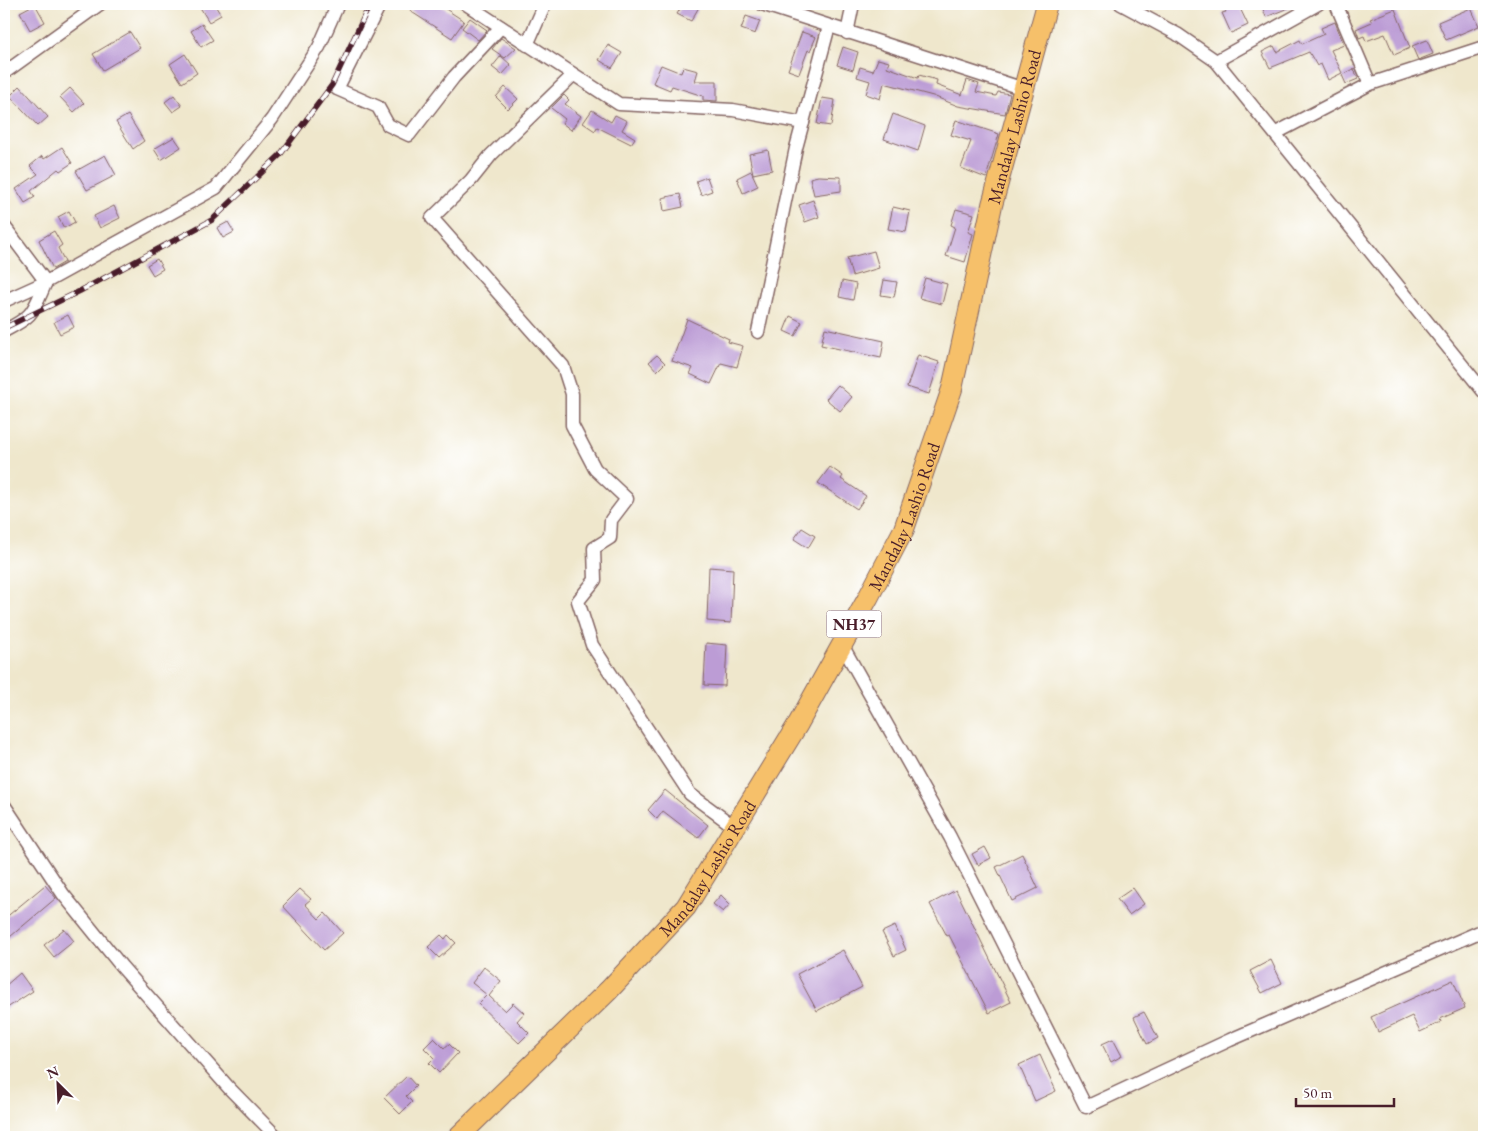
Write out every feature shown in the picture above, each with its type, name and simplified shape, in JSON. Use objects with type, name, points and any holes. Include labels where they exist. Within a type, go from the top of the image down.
[{"type":"highway","name":"Mandalay Lashio Road","points":[[458,1137],[609,990],[686,907],[736,828],[842,645],[904,529],[952,389],[992,205],[1046,4]]},
{"type":"street","points":[[4,73],[100,4]]},
{"type":"street","points":[[4,300],[46,282],[216,188],[272,119],[319,48],[338,4]]},
{"type":"street","points":[[380,4],[337,89],[378,107],[388,125],[409,135],[454,77],[501,27]]},
{"type":"street","points":[[466,4],[620,104],[733,110],[803,123]]},
{"type":"street","points":[[527,45],[545,4]]},
{"type":"street","points":[[762,4],[1024,89]]},
{"type":"street","points":[[847,32],[853,4]]},
{"type":"street","points":[[1121,4],[1178,34],[1216,61],[1484,392]]},
{"type":"street","points":[[1216,61],[1318,4]]},
{"type":"street","points":[[1336,4],[1370,84]]},
{"type":"street","points":[[758,332],[803,123],[829,26]]},
{"type":"street","points":[[1276,133],[1370,84],[1484,47]]},
{"type":"street","points":[[573,75],[498,148],[471,180],[432,218],[563,366],[572,394],[572,425],[595,469],[627,499],[611,520],[610,538],[594,548],[595,580],[578,601],[592,645],[690,794],[736,828]]},
{"type":"street","points":[[4,226],[46,282]]},
{"type":"street","points":[[4,331],[27,320],[32,314],[46,282]]},
{"type":"street","points":[[842,645],[950,837],[1086,1107],[1230,1040],[1484,930]]},
{"type":"street","points":[[4,805],[63,894],[122,967],[230,1088],[277,1137]]},
{"type":"building","points":[[35,4],[45,22],[30,30],[20,12]]},
{"type":"building","points":[[198,4],[214,4],[221,15],[209,22]]},
{"type":"building","points":[[415,4],[438,4],[464,21],[452,38],[410,11]]},
{"type":"building","points":[[683,4],[692,4],[699,7],[691,21],[677,14]]},
{"type":"building","points":[[1222,4],[1238,4],[1248,25],[1231,33],[1222,13],[1226,12]]},
{"type":"building","points":[[1261,4],[1298,4],[1266,17]]},
{"type":"building","points":[[1471,8],[1479,26],[1446,40],[1438,22]]},
{"type":"building","points":[[1395,9],[1410,48],[1394,55],[1385,34],[1366,41],[1364,36],[1359,38],[1356,29],[1372,22],[1370,19]]},
{"type":"building","points":[[746,16],[760,21],[755,34],[741,29]]},
{"type":"building","points":[[470,18],[487,30],[478,40],[462,28]]},
{"type":"building","points":[[1335,22],[1344,45],[1331,50],[1342,73],[1328,80],[1321,64],[1317,66],[1309,52],[1270,68],[1262,52],[1274,46],[1277,52],[1300,40],[1302,44],[1324,34],[1321,28]]},
{"type":"building","points":[[202,24],[213,40],[201,47],[191,31]]},
{"type":"building","points":[[130,32],[140,48],[103,70],[93,54]]},
{"type":"building","points":[[802,32],[816,37],[810,51],[808,50],[799,74],[788,70]]},
{"type":"building","points":[[501,38],[516,48],[505,58],[492,49]]},
{"type":"building","points":[[1427,40],[1433,54],[1418,60],[1412,46]]},
{"type":"building","points":[[608,45],[622,53],[612,68],[599,60]]},
{"type":"building","points":[[843,47],[858,52],[853,70],[837,65]]},
{"type":"building","points":[[185,54],[197,73],[182,83],[170,64]]},
{"type":"building","points":[[501,56],[511,65],[502,75],[492,67]]},
{"type":"building","points":[[878,59],[889,62],[887,67],[918,78],[919,75],[937,80],[936,85],[962,95],[967,80],[979,84],[976,92],[996,96],[998,92],[1010,94],[1005,114],[958,106],[933,96],[884,83],[880,99],[866,94],[870,81],[857,77],[860,67],[873,71]]},
{"type":"building","points":[[661,65],[681,73],[683,67],[698,71],[695,81],[717,81],[717,101],[703,100],[703,96],[672,86],[670,90],[653,83]]},
{"type":"building","points":[[1354,69],[1358,79],[1346,84],[1342,75]]},
{"type":"building","points":[[20,86],[48,117],[38,126],[10,96]]},
{"type":"building","points":[[505,87],[518,99],[508,109],[496,97]]},
{"type":"building","points":[[70,88],[84,103],[74,112],[60,97]]},
{"type":"building","points":[[174,95],[182,106],[173,112],[165,102]]},
{"type":"building","points":[[564,95],[569,100],[565,104],[581,116],[571,130],[562,123],[565,119],[551,108]]},
{"type":"building","points":[[822,98],[835,100],[831,126],[817,124]]},
{"type":"building","points":[[592,110],[611,122],[615,115],[627,121],[622,130],[635,138],[631,144],[597,127],[595,131],[583,123]]},
{"type":"building","points":[[893,114],[925,126],[918,151],[884,139]]},
{"type":"building","points":[[128,115],[144,141],[133,149],[116,122]]},
{"type":"building","points":[[956,120],[999,134],[986,178],[961,168],[971,141],[951,135]]},
{"type":"building","points":[[174,137],[181,147],[161,160],[154,149]]},
{"type":"building","points":[[62,147],[72,163],[60,171],[58,169],[31,191],[35,197],[25,203],[16,189],[38,174],[30,166],[42,156],[44,159]]},
{"type":"building","points":[[768,150],[772,170],[753,174],[749,154]]},
{"type":"building","points":[[105,155],[116,175],[87,190],[76,171]]},
{"type":"building","points":[[751,171],[758,186],[743,193],[737,178]]},
{"type":"building","points":[[818,176],[841,177],[841,191],[814,195],[810,178]]},
{"type":"building","points":[[707,177],[712,191],[701,195],[696,181]]},
{"type":"building","points":[[680,194],[683,207],[664,211],[662,198]]},
{"type":"building","points":[[813,200],[819,217],[805,222],[799,205]]},
{"type":"building","points":[[114,206],[120,218],[100,228],[94,216]]},
{"type":"building","points":[[893,207],[910,211],[906,232],[888,229]]},
{"type":"building","points":[[956,209],[974,214],[968,232],[973,234],[965,262],[946,256],[955,227],[951,225]]},
{"type":"building","points":[[69,211],[75,222],[64,228],[58,217]]},
{"type":"building","points":[[228,222],[234,232],[223,238],[217,228]]},
{"type":"building","points":[[54,231],[62,245],[58,248],[65,262],[53,269],[39,240]]},
{"type":"building","points":[[874,251],[879,268],[852,276],[847,258]]},
{"type":"building","points":[[157,259],[163,269],[153,275],[147,265]]},
{"type":"building","points":[[925,278],[947,284],[942,304],[919,298]]},
{"type":"building","points":[[884,280],[897,282],[894,297],[881,295]]},
{"type":"building","points":[[842,281],[856,284],[853,300],[839,297]]},
{"type":"building","points":[[68,315],[74,327],[60,334],[54,322]]},
{"type":"building","points":[[790,316],[802,322],[795,336],[784,331]]},
{"type":"building","points":[[687,319],[729,339],[728,342],[743,346],[737,367],[721,363],[711,384],[690,374],[693,368],[672,361]]},
{"type":"building","points":[[825,328],[884,341],[881,358],[821,345]]},
{"type":"building","points":[[657,355],[665,363],[657,371],[649,362]]},
{"type":"building","points":[[918,355],[939,362],[929,394],[907,387]]},
{"type":"building","points":[[838,385],[852,397],[840,411],[826,399]]},
{"type":"building","points":[[830,467],[843,476],[841,479],[866,496],[857,509],[818,483]]},
{"type":"building","points":[[802,528],[815,536],[808,548],[794,539]]},
{"type":"building","points":[[709,567],[733,569],[731,623],[707,621]]},
{"type":"building","points":[[706,643],[727,645],[725,686],[704,685]]},
{"type":"building","points":[[665,790],[708,825],[698,838],[663,811],[657,819],[648,810]]},
{"type":"building","points":[[985,847],[991,858],[978,865],[972,854]]},
{"type":"building","points":[[1022,854],[1038,888],[1012,901],[996,867]]},
{"type":"building","points":[[45,885],[56,898],[4,942],[4,919]]},
{"type":"building","points":[[1133,888],[1144,904],[1129,915],[1117,899]]},
{"type":"building","points":[[300,889],[311,899],[305,904],[319,919],[325,913],[343,933],[324,950],[283,906]]},
{"type":"building","points":[[956,890],[1011,1002],[989,1013],[949,935],[947,936],[930,904]]},
{"type":"building","points":[[721,895],[730,904],[723,912],[713,904]]},
{"type":"building","points":[[895,926],[906,950],[894,956],[882,932]]},
{"type":"building","points":[[64,929],[74,941],[54,957],[44,945]]},
{"type":"building","points":[[441,935],[445,939],[448,935],[456,943],[439,958],[428,947]]},
{"type":"building","points":[[843,950],[862,987],[817,1011],[797,974]]},
{"type":"building","points":[[1271,960],[1282,983],[1262,993],[1250,971]]},
{"type":"building","points":[[484,967],[501,981],[489,996],[505,1011],[513,1003],[524,1013],[517,1021],[529,1033],[519,1043],[478,1004],[487,995],[472,983]]},
{"type":"building","points":[[20,973],[33,991],[4,1010],[4,987]]},
{"type":"building","points":[[1453,980],[1465,1008],[1440,1019],[1441,1022],[1420,1032],[1412,1016],[1378,1032],[1371,1017]]},
{"type":"building","points":[[1144,1012],[1158,1038],[1147,1044],[1134,1017]]},
{"type":"building","points":[[434,1038],[444,1048],[449,1044],[458,1053],[439,1073],[429,1063],[434,1058],[424,1048]]},
{"type":"building","points":[[1113,1039],[1122,1056],[1111,1062],[1102,1044]]},
{"type":"building","points":[[1040,1055],[1056,1091],[1035,1101],[1019,1065]]},
{"type":"building","points":[[407,1076],[416,1086],[406,1096],[412,1102],[400,1114],[384,1098]]},
{"type":"railway","points":[[4,328],[80,291],[212,220],[280,155],[332,85],[370,4]]}]
